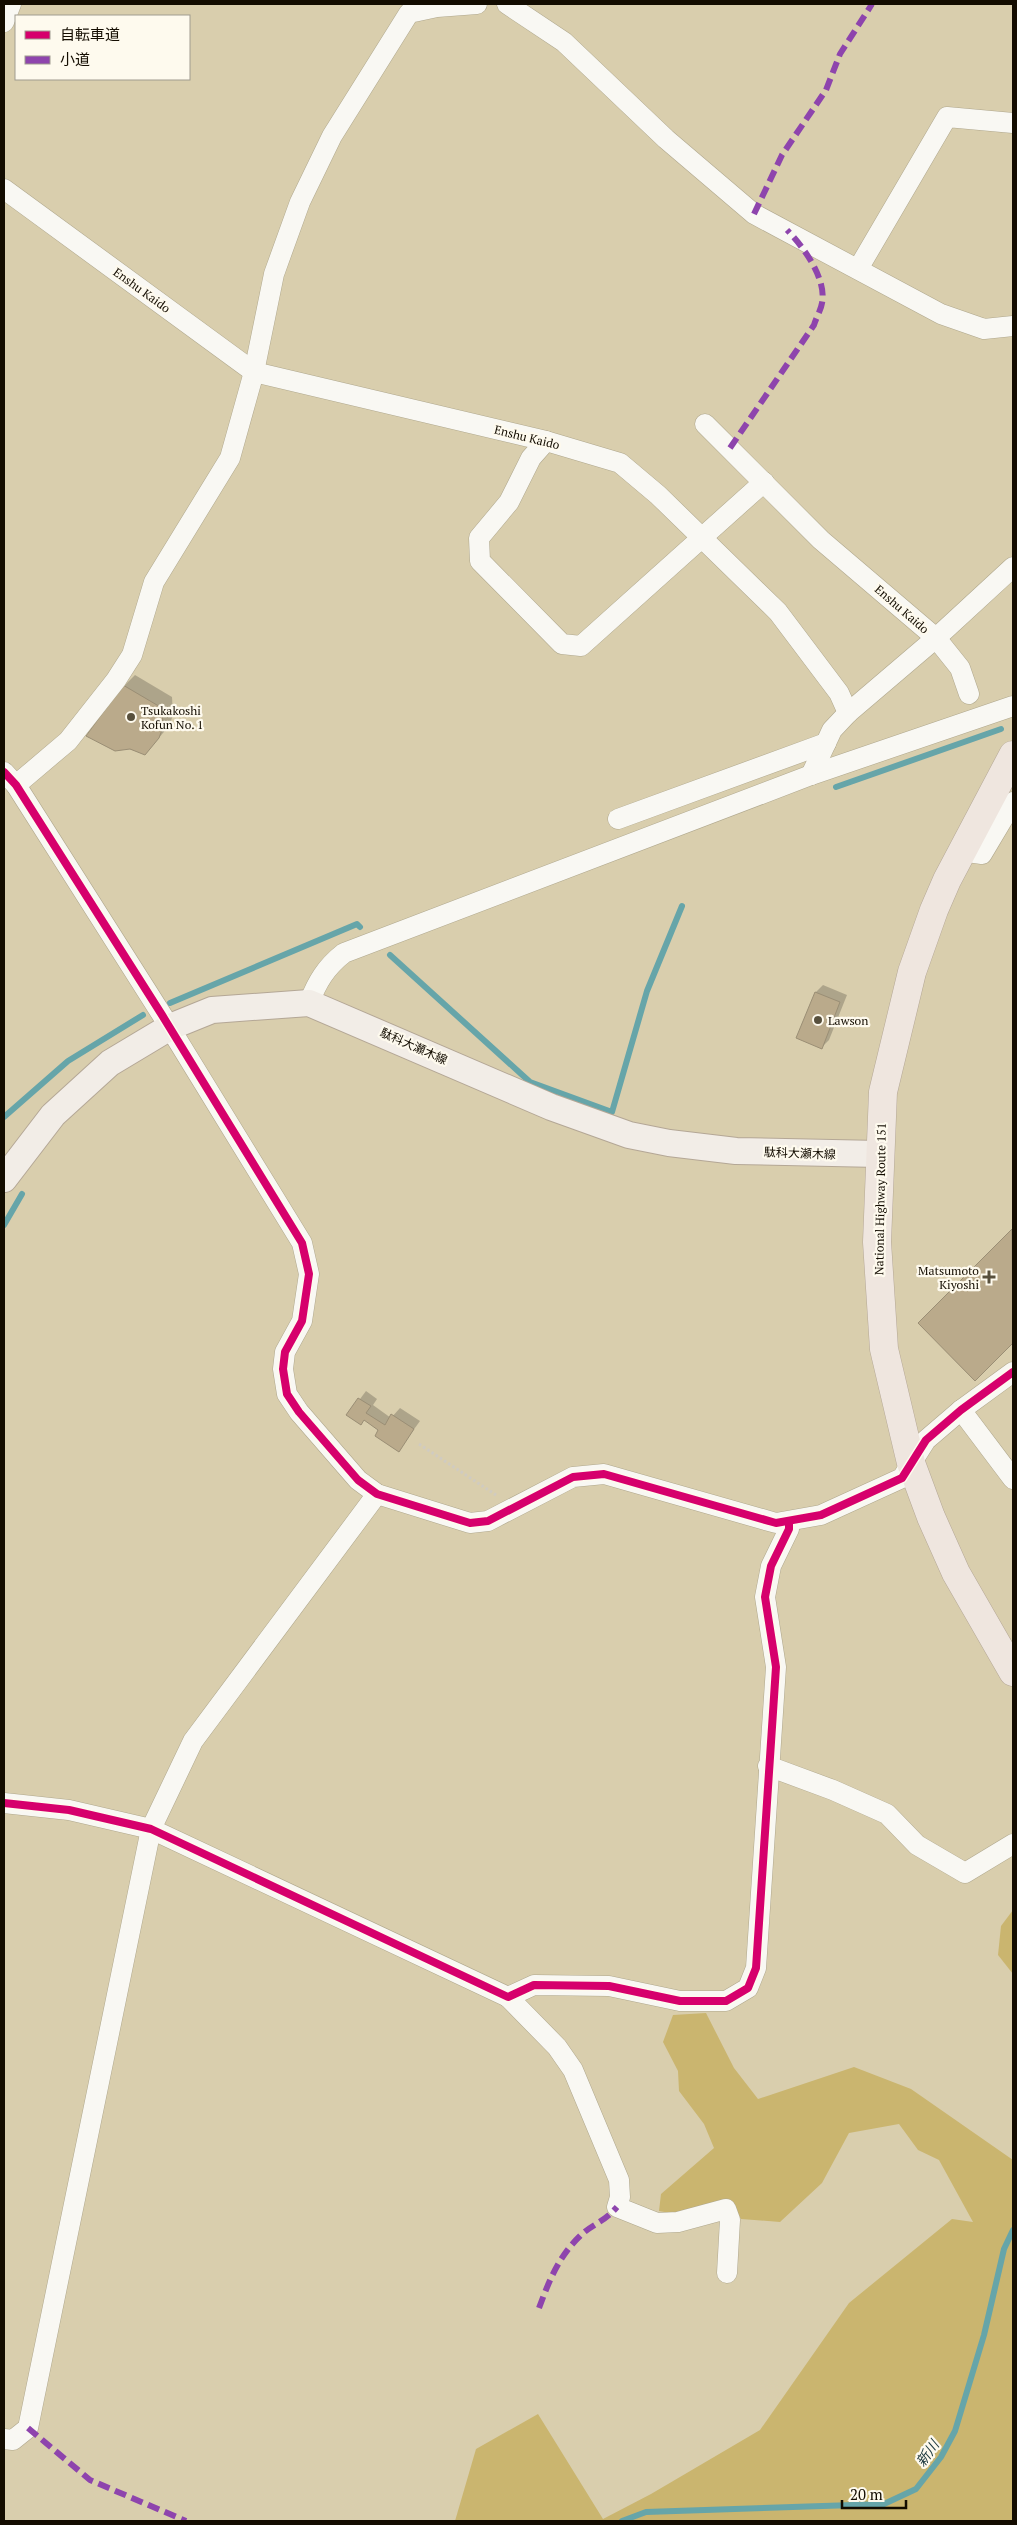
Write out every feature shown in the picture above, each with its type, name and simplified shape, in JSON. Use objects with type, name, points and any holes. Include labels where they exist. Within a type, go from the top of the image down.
[{"type":"highway","name":"National Highway Route 151","points":[[1013,755],[961,851],[934,910],[912,972],[883,1092],[876,1242],[884,1349],[911,1463],[931,1518],[956,1572],[1013,1672]]},
{"type":"main road","name":"駄科大瀬木線","points":[[4,1179],[53,1115],[110,1063],[170,1027],[212,1010],[309,1002],[551,1107],[630,1135],[668,1144],[736,1151],[880,1154]]},
{"type":"street","points":[[4,22],[11,4]]},
{"type":"street","points":[[477,4],[437,7],[409,13],[332,136],[300,202],[274,274],[254,372],[230,458],[154,582],[132,655],[116,680],[68,741],[10,778],[170,1027],[302,1242],[309,1274],[302,1321],[286,1352],[283,1369],[287,1394],[299,1412],[358,1480],[377,1494],[470,1522],[488,1521],[574,1477],[604,1474],[776,1524],[788,1522],[821,1515],[902,1478],[926,1440],[961,1410],[1013,1372]]},
{"type":"street","points":[[507,4],[564,42],[666,139],[754,214],[941,314],[984,329],[1013,326]]},
{"type":"street","points":[[858,269],[947,117],[1013,122]]},
{"type":"street","name":"Enshu Kaido","points":[[4,189],[254,372],[546,441],[620,463],[658,496],[778,612],[839,694],[848,713]]},
{"type":"street","name":"Enshu Kaido","points":[[705,424],[821,540],[936,638],[960,668],[969,694]]},
{"type":"street","points":[[546,441],[531,458],[509,502],[479,538],[480,561],[562,644],[581,646],[703,539],[764,482]]},
{"type":"street","points":[[811,775],[833,748],[832,730],[848,713],[936,638],[1013,567]]},
{"type":"street","points":[[309,1002],[318,980],[332,962],[344,953],[811,775],[1011,707]]},
{"type":"street","points":[[618,819],[833,748]]},
{"type":"street","points":[[961,851],[982,854],[1013,802]]},
{"type":"street","points":[[961,1410],[1013,1478]]},
{"type":"street","points":[[4,2439],[13,2440],[28,2428],[151,1829],[193,1741],[377,1494]]},
{"type":"street","points":[[508,1997],[534,1985],[609,1986],[680,2001],[726,2001],[748,1988],[756,1968],[776,1667],[764,1597],[771,1566],[789,1529],[788,1522]]},
{"type":"street","points":[[768,1766],[833,1790],[887,1814],[917,1845],[965,1873],[1013,1844]]},
{"type":"street","points":[[4,1803],[69,1810],[151,1829],[508,1997],[557,2047],[573,2070],[619,2180],[620,2197],[617,2207],[657,2222],[678,2222],[726,2209],[730,2220],[727,2273]]},
{"type":"path","points":[[419,1444],[515,1508]]},
{"type":"shaded area","points":[[1013,1910],[1013,1974],[998,1955],[1001,1926]]},
{"type":"shaded area","points":[[706,2013],[734,2068],[758,2099],[854,2067],[911,2089],[1013,2160],[1013,2521],[455,2521],[476,2449],[538,2414],[603,2519],[651,2494],[760,2430],[849,2303],[952,2219],[973,2222],[939,2160],[918,2150],[899,2124],[849,2133],[822,2183],[780,2222],[741,2219],[729,2200],[676,2214],[659,2211],[661,2194],[714,2148],[704,2124],[679,2091],[678,2071],[663,2042],[673,2015]]},
{"type":"building","name":"Tsukakoshi Kofun No. 1","points":[[123,685],[162,708],[163,727],[159,738],[145,755],[130,749],[115,751],[86,736]]},
{"type":"building","name":"Lawson","points":[[815,992],[840,1002],[822,1049],[796,1038]]},
{"type":"building","name":"Matsumoto Kiyoshi","points":[[1012,1229],[1013,1343],[975,1381],[918,1323]]},
{"type":"building","points":[[358,1398],[371,1406],[366,1413],[385,1425],[391,1414],[414,1429],[399,1452],[375,1436],[378,1430],[364,1420],[361,1425],[346,1415]]},
{"type":"waterway","points":[[836,787],[1001,729]]},
{"type":"waterway","points":[[390,955],[530,1082],[612,1112],[647,991],[682,906]]},
{"type":"waterway","points":[[170,1003],[357,924],[360,927]]},
{"type":"waterway","points":[[4,1117],[68,1061],[143,1015]]},
{"type":"waterway","points":[[4,1225],[22,1194]]},
{"type":"waterway","name":"新川","points":[[622,2521],[646,2512],[884,2504],[916,2489],[941,2457],[955,2431],[984,2335],[1004,2249],[1013,2230]]},
{"type":"marked path","points":[[754,214],[782,155],[826,90],[840,54],[872,4]]},
{"type":"marked path","points":[[730,448],[814,325],[821,306],[823,294],[817,274],[800,245],[787,230]]},
{"type":"marked path","points":[[539,2308],[560,2260],[566,2252],[584,2232],[607,2217],[617,2207]]},
{"type":"marked path","points":[[28,2428],[90,2480],[186,2521]]},
{"type":"cycle path","points":[[4,772],[16,785],[162,1015],[302,1243],[309,1274],[302,1321],[285,1352],[283,1369],[287,1394],[299,1412],[358,1480],[377,1494],[470,1523],[488,1521],[573,1477],[604,1474],[776,1523],[821,1515],[902,1478],[926,1440],[961,1410],[1013,1372]]},
{"type":"cycle path","points":[[4,1803],[69,1810],[151,1829],[508,1997],[534,1985],[609,1986],[680,2001],[726,2001],[748,1988],[756,1968],[776,1667],[765,1597],[771,1566],[789,1529],[789,1522]]},
{"type":"place","name":"Tsukakoshi Kofun No. 1","points":[[131,717]]},
{"type":"place","name":"Lawson","points":[[818,1020]]},
{"type":"place","name":"Matsumoto Kiyoshi","points":[[989,1277]]}]
